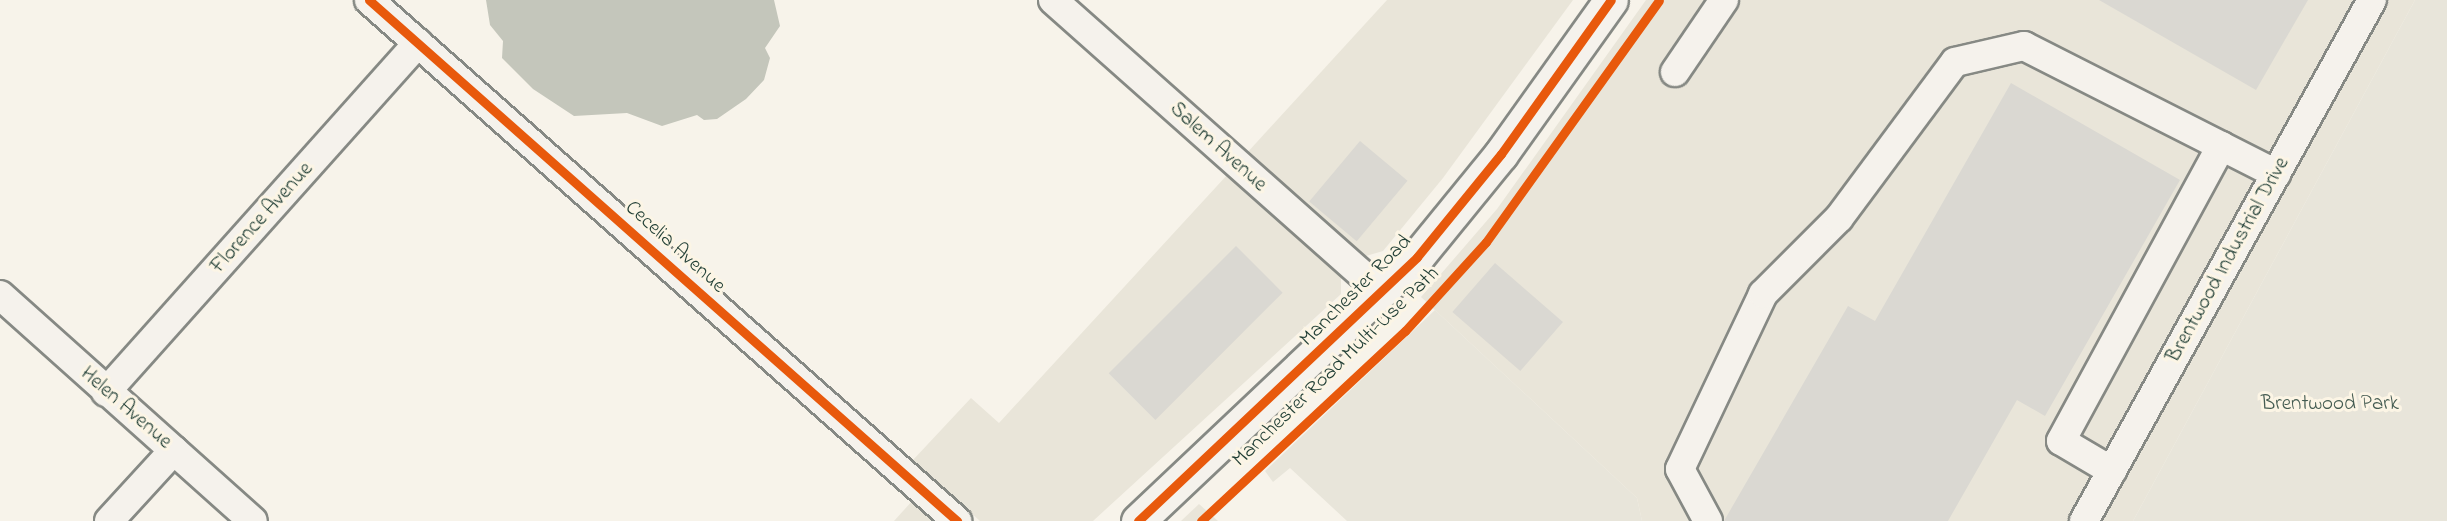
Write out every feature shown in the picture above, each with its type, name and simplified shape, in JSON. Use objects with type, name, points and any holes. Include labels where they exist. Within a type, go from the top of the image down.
[{"type":"main road","name":"Manchester Road","points":[[1137,521],[1383,293],[1497,160],[1611,0]]},
{"type":"street","name":"Cecelia Avenue","points":[[369,0],[957,521]]},
{"type":"street","name":"Salem Avenue","points":[[1053,0],[1383,293]]},
{"type":"street","points":[[1675,72],[1724,0]]},
{"type":"street","name":"Brentwood Industrial Drive","points":[[2084,521],[2372,0]]},
{"type":"street","name":"Florence Avenue","points":[[106,392],[418,44]]},
{"type":"street","points":[[1708,521],[1680,468],[1763,294],[1839,218],[1954,62],[2024,46],[2276,174]]},
{"type":"street","points":[[2112,471],[2061,441],[2221,146]]},
{"type":"street","name":"Helen Avenue","points":[[0,295],[253,521]]},
{"type":"street","points":[[109,521],[174,450]]},
{"type":"shaded area","points":[[486,0],[774,0],[780,26],[765,48],[770,58],[764,80],[746,99],[717,119],[704,120],[697,115],[662,126],[627,113],[574,116],[533,89],[502,58],[503,41],[490,25]]},
{"type":"shaded area","points":[[1387,0],[1573,0],[1443,178],[1383,251],[1366,256],[1246,154]]},
{"type":"shaded area","points":[[1646,0],[2415,0],[2133,521],[1642,521],[1637,498],[1421,297],[1497,209]]},
{"type":"shaded area","points":[[1228,174],[1341,277],[1341,294],[1093,521],[980,521],[913,460],[971,398],[999,423]]},
{"type":"shaded area","points":[[913,500],[935,521],[894,521]]},
{"type":"shaded area","points":[[1199,504],[1218,521],[1181,521]]},
{"type":"green space","name":"Brentwood Park","points":[[2415,0],[2447,0],[2447,521],[2133,521]]},
{"type":"green space","points":[[1435,310],[1637,498],[1642,521],[1347,521],[1290,468],[1273,482],[1265,471]]},
{"type":"building","points":[[2099,0],[2308,0],[2256,90]]},
{"type":"building","points":[[2011,83],[2180,180],[2045,416],[2017,400],[1948,521],[1724,521],[1848,306],[1875,321]]},
{"type":"building","points":[[1360,141],[1407,181],[1357,241],[1309,202]]},
{"type":"building","points":[[1236,246],[1283,293],[1155,420],[1109,373]]},
{"type":"building","points":[[1495,263],[1563,322],[1520,371],[1452,312]]},
{"type":"cycle path","points":[[369,0],[957,521]]},
{"type":"cycle path","name":"Manchester Road Multi-Use Path","points":[[1138,521],[1417,257],[1501,154],[1611,0]]},
{"type":"cycle path","name":"Manchester Road Multi-Use Path","points":[[1201,521],[1405,331],[1486,242],[1659,0]]}]
